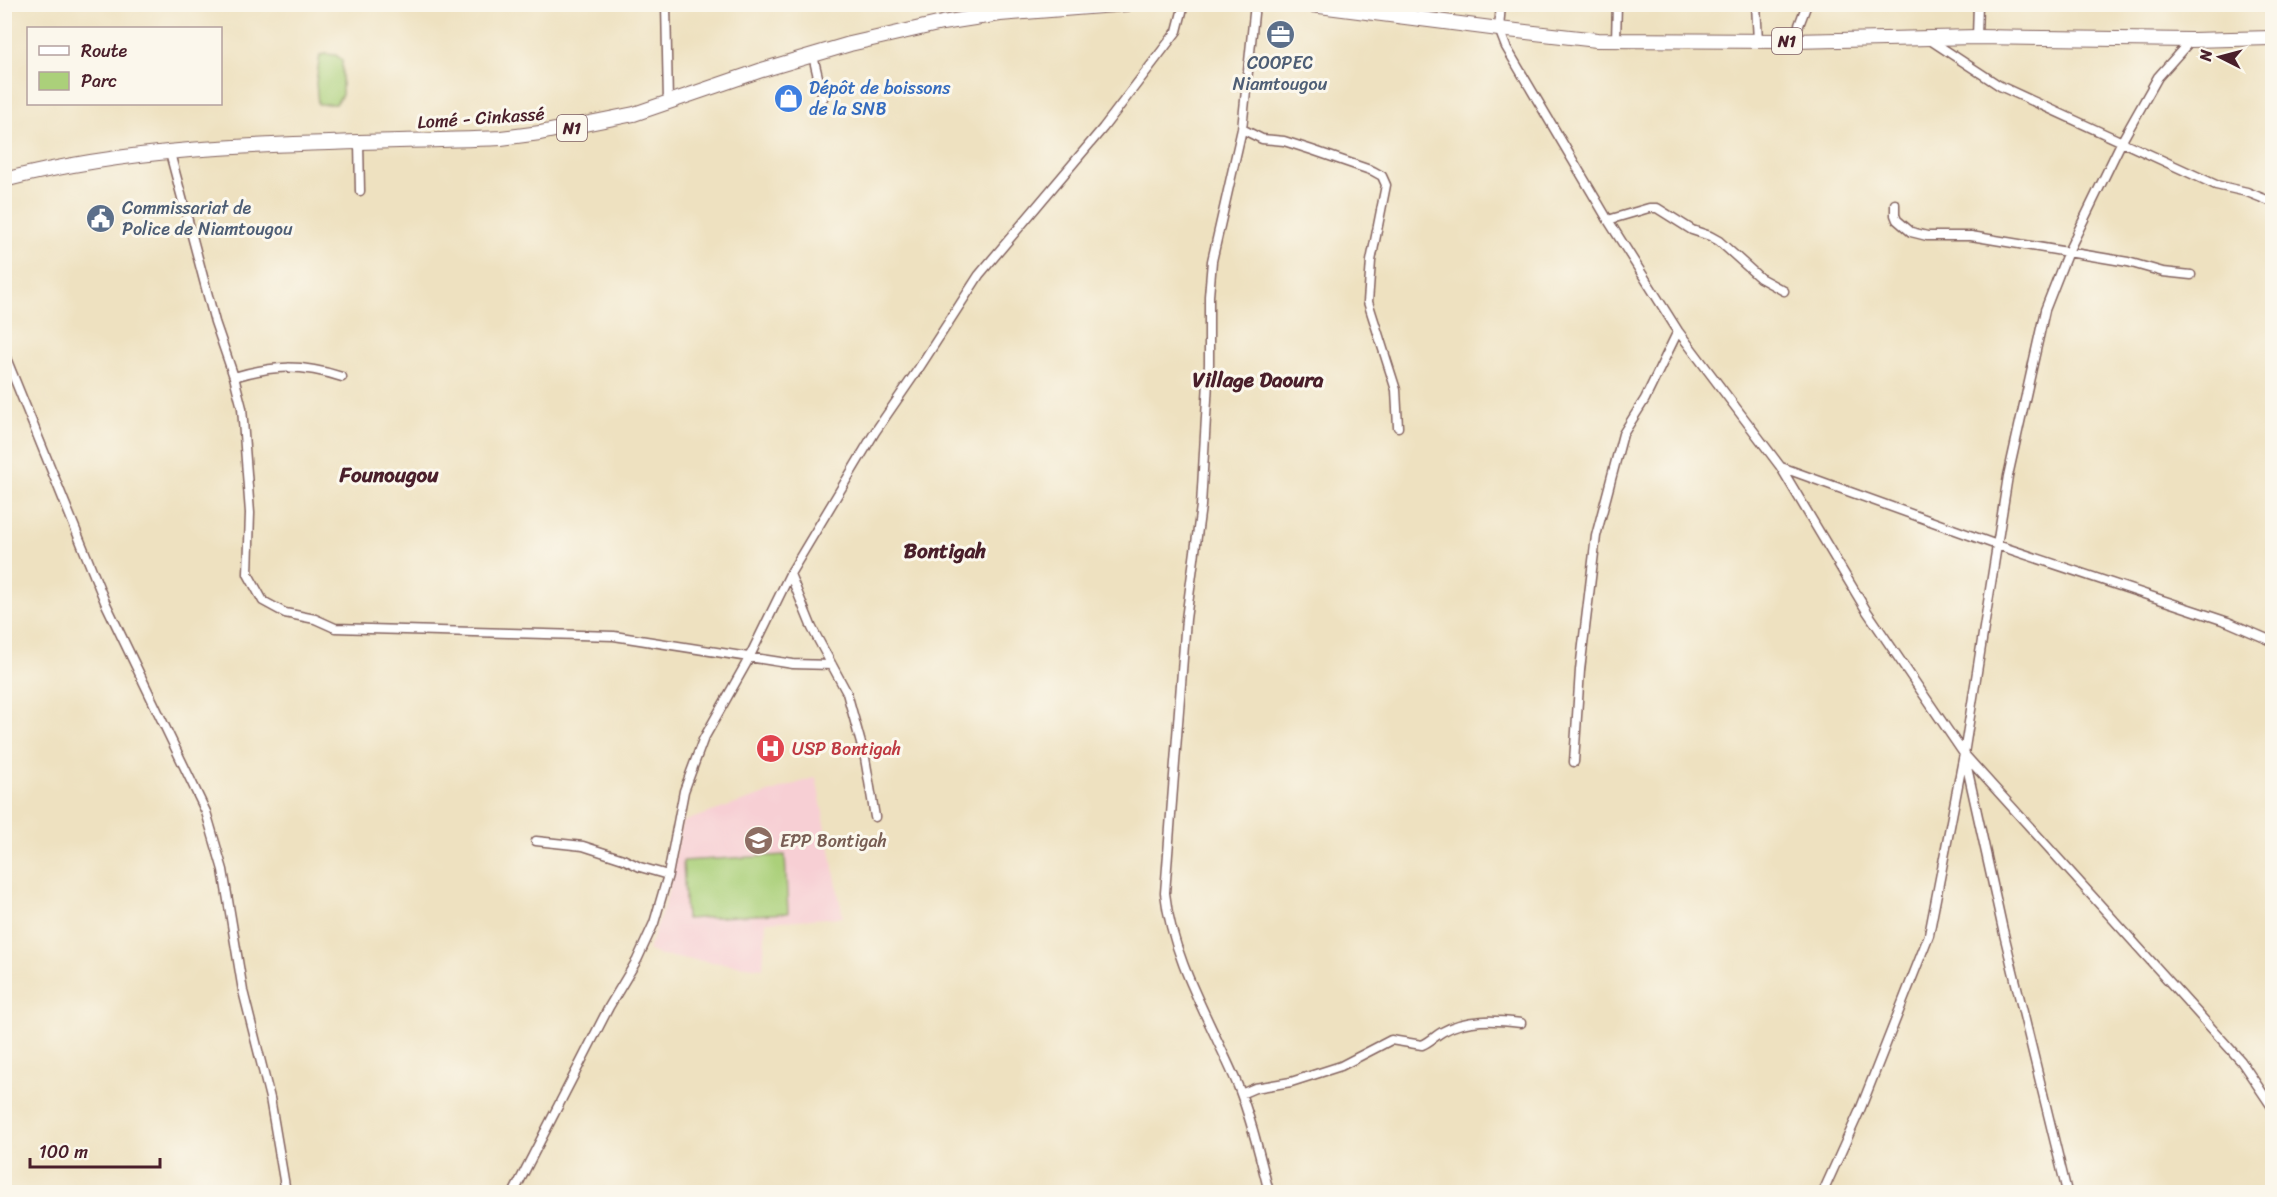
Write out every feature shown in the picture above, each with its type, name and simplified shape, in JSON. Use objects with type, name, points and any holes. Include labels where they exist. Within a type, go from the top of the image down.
[{"type":"highway","name":"Lomé - Cinkassé","points":[[4,180],[61,167],[170,153],[540,134],[634,114],[850,44],[942,23],[1000,14],[1127,4]]},
{"type":"highway","name":"N1","points":[[1304,4],[1499,30],[1616,40],[1793,41],[1977,37],[2191,40],[2272,38]]},
{"type":"street","points":[[666,4],[668,102]]},
{"type":"street","points":[[514,1192],[609,1007],[637,960],[654,923],[668,875],[684,791],[703,740],[750,655],[790,574],[875,432],[979,275],[1110,120],[1177,31],[1184,4]]},
{"type":"street","points":[[1255,4],[1242,129],[1212,261],[1201,506],[1186,619],[1165,893],[1167,917],[1177,948],[1241,1094],[1255,1136],[1269,1192]]},
{"type":"street","points":[[1501,4],[1499,30],[1506,48],[1608,220],[1678,331],[1780,466],[1866,610],[1964,754],[2241,1061],[2272,1107]]},
{"type":"street","points":[[1616,40],[1617,4]]},
{"type":"street","points":[[1756,4],[1758,41]]},
{"type":"street","points":[[1793,41],[1808,4]]},
{"type":"street","points":[[1977,37],[1978,4]]},
{"type":"street","points":[[1930,39],[2000,86],[2216,185],[2247,192],[2272,202]]},
{"type":"street","points":[[1823,1192],[1860,1110],[1929,935],[1964,754],[2008,476],[2045,310],[2067,254],[2122,141],[2158,77],[2191,40]]},
{"type":"street","points":[[813,56],[823,98]]},
{"type":"street","points":[[1242,129],[1262,139],[1284,141],[1382,176],[1386,185],[1371,261],[1368,302],[1396,390],[1398,427]]},
{"type":"street","points":[[359,143],[360,191]]},
{"type":"street","points":[[170,153],[215,322],[242,408],[250,513],[248,574],[263,601],[285,613],[315,619],[335,628],[614,636],[750,655],[793,664],[832,665]]},
{"type":"street","points":[[1895,204],[1897,220],[1911,232],[1927,236],[1971,236],[2067,254],[2128,262],[2163,272],[2191,274]]},
{"type":"street","points":[[1608,220],[1649,208],[1657,208],[1692,230],[1719,241],[1760,278],[1784,291]]},
{"type":"street","points":[[1574,762],[1580,670],[1596,536],[1623,434],[1645,399],[1678,331]]},
{"type":"street","points":[[4,353],[105,602],[206,812],[223,870],[243,991],[270,1098],[286,1192]]},
{"type":"street","points":[[234,377],[263,368],[287,367],[327,372],[342,377]]},
{"type":"street","points":[[1780,466],[1997,545],[2228,622],[2272,641]]},
{"type":"street","points":[[790,574],[812,628],[847,693],[872,789],[875,817]]},
{"type":"street","points":[[1964,754],[2003,930],[2067,1192]]},
{"type":"street","points":[[536,841],[583,846],[668,875]]},
{"type":"street","points":[[1241,1094],[1255,1088],[1291,1082],[1341,1066],[1391,1040],[1422,1045],[1447,1030],[1473,1021],[1521,1023]]},
{"type":"shaded area","points":[[816,777],[843,917],[766,922],[763,968],[661,956],[648,950],[666,901],[682,822]]},
{"type":"green space","points":[[320,55],[336,55],[342,60],[342,95],[336,104],[318,104],[316,83]]},
{"type":"green space","points":[[785,855],[788,913],[686,919],[683,861]]},
{"type":"place","name":"COOPEC Niamtougou","points":[[1280,34]]},
{"type":"place","name":"Dépôt de boissons de la SNB","points":[[788,98]]},
{"type":"place","name":"Commissariat de Police de Niamtougou","points":[[101,218]]},
{"type":"place","name":"USP Bontigah","points":[[771,749]]},
{"type":"place","name":"EPP Bontigah","points":[[759,841]]},
{"type":"district","name":"Village Daoura","points":[[1258,380]]},
{"type":"district","name":"Founougou","points":[[389,475]]},
{"type":"district","name":"Bontigah","points":[[945,551]]}]
